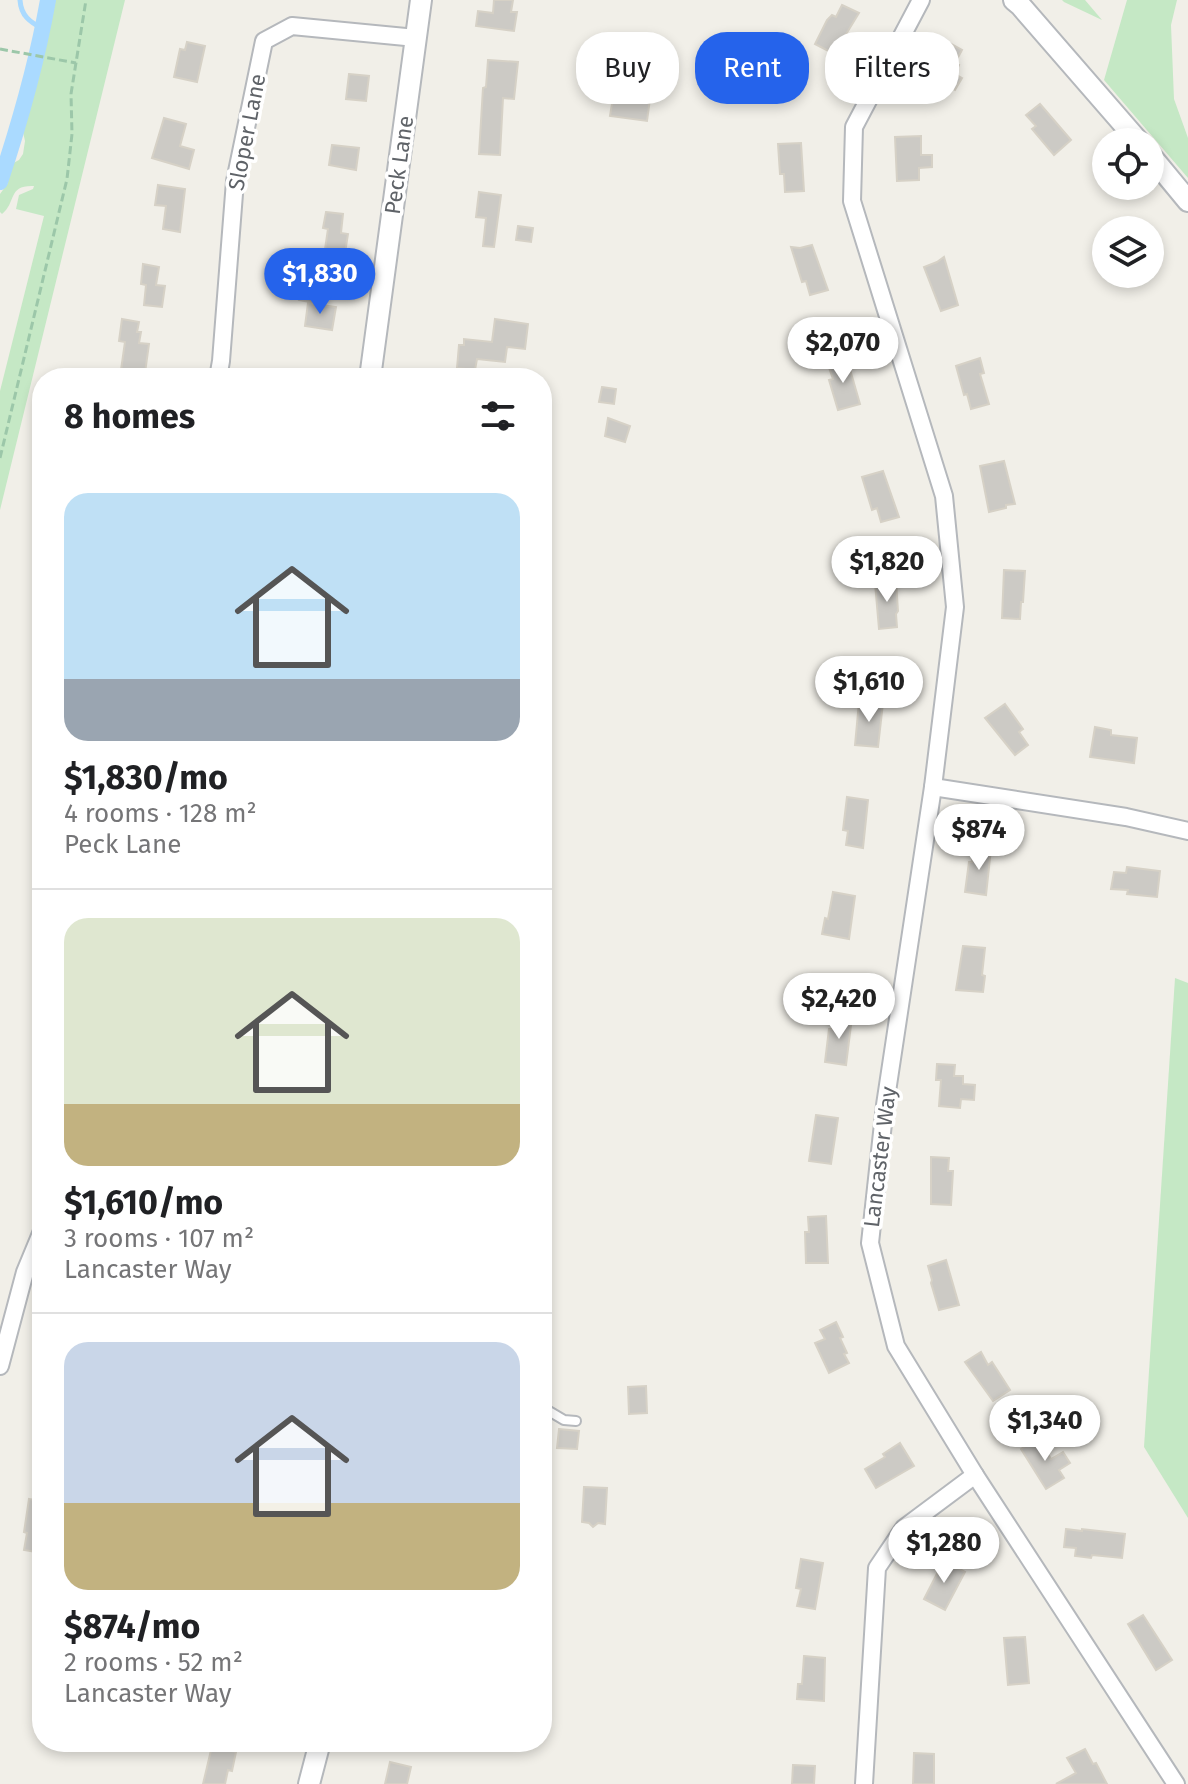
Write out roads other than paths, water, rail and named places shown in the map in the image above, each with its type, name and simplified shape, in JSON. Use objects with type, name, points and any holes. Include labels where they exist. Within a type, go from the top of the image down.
[{"type":"street","name":"Peck Lane","points":[[371,368],[421,0]]},
{"type":"street","name":"Lancaster Way","points":[[921,0],[854,127],[852,201],[944,496],[955,607],[933,787],[885,1105],[870,1243],[896,1346],[975,1475],[1176,1784]]},
{"type":"street","points":[[1014,0],[1127,128]]},
{"type":"street","name":"Sloper Lane","points":[[220,368],[235,181],[264,41],[292,26],[416,38]]},
{"type":"street","points":[[1164,172],[1188,201]]},
{"type":"street","points":[[933,787],[1126,817],[1188,831]]},
{"type":"street","points":[[0,1366],[32,1255]]},
{"type":"street","points":[[864,1784],[877,1568],[904,1528],[975,1475]]},
{"type":"street","points":[[309,1784],[317,1752]]},
{"type":"lane","points":[[552,1413],[564,1420],[576,1421]]},
{"type":"waterway","points":[[20,0],[27,18],[43,29]]},
{"type":"waterway","points":[[0,182],[27,92],[48,0]]}]
